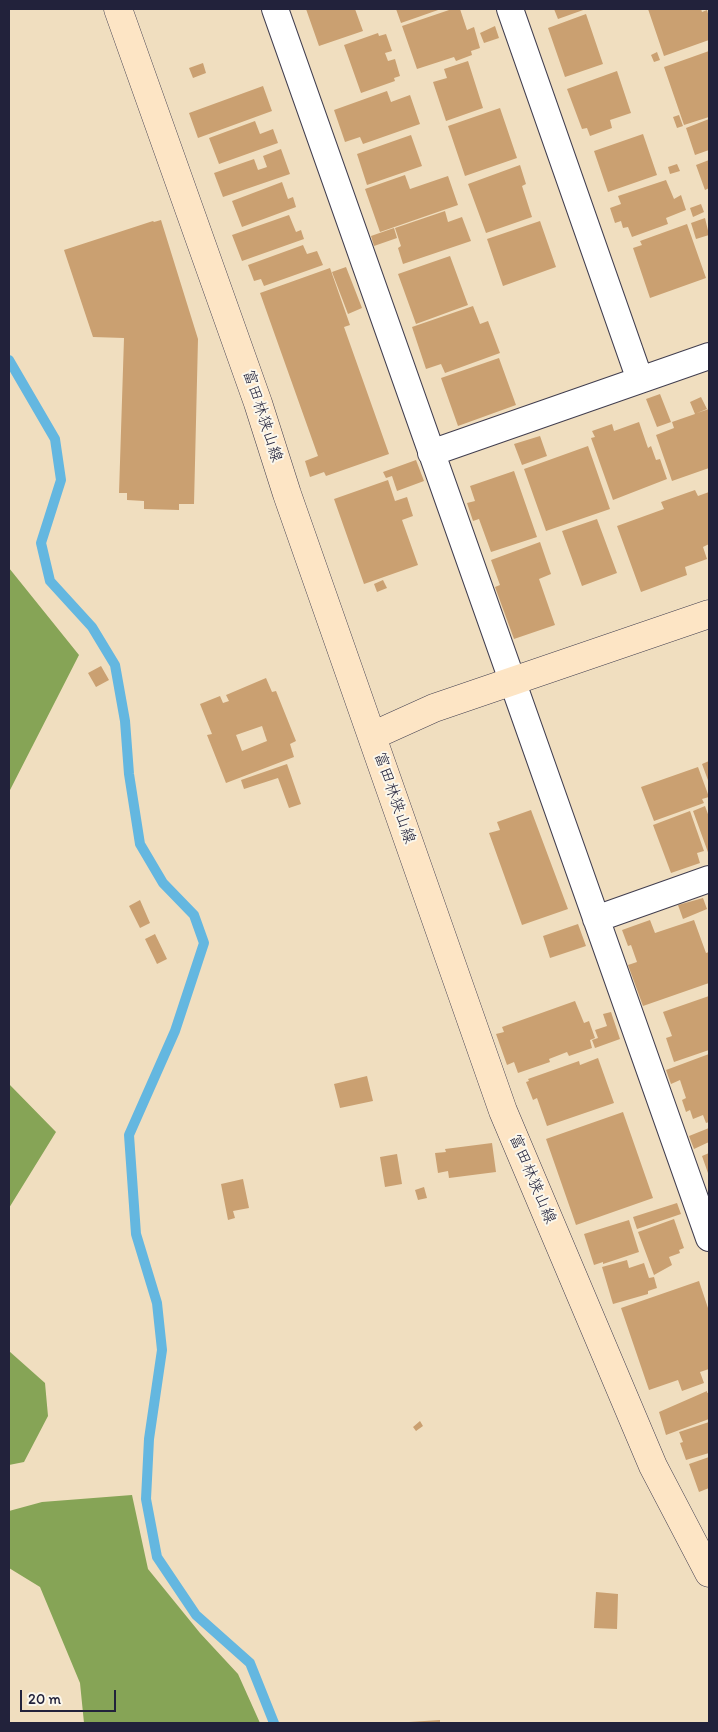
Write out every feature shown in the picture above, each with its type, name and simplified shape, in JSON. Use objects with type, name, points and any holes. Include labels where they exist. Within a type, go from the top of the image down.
[{"type":"main road","name":"富田林狭山線","points":[[118,9],[252,385],[287,494],[503,1111],[653,1466],[709,1573]]},
{"type":"main road","points":[[372,736],[434,708],[709,614]]},
{"type":"street","points":[[275,9],[709,1238]]},
{"type":"street","points":[[510,9],[640,380]]},
{"type":"street","points":[[431,453],[709,356]]},
{"type":"street","points":[[596,919],[709,879]]},
{"type":"green space","points":[[9,568],[79,655],[9,792]]},
{"type":"green space","points":[[9,1084],[56,1132],[9,1208]]},
{"type":"green space","points":[[9,1351],[45,1383],[48,1416],[24,1462],[9,1465]]},
{"type":"green space","points":[[132,1495],[148,1569],[200,1633],[238,1674],[260,1723],[84,1723],[80,1683],[40,1587],[9,1568],[9,1511],[42,1502]]},
{"type":"building","points":[[306,9],[355,9],[363,31],[319,46]]},
{"type":"building","points":[[396,9],[441,9],[401,23]]},
{"type":"building","points":[[452,9],[460,9],[467,30],[474,27],[480,48],[471,51],[472,55],[456,61],[454,57],[417,69],[402,26]]},
{"type":"building","points":[[554,9],[586,9],[558,19]]},
{"type":"building","points":[[648,9],[701,9],[702,12],[707,10],[709,17],[709,40],[664,56]]},
{"type":"building","points":[[586,14],[603,64],[565,77],[548,28]]},
{"type":"building","points":[[495,26],[499,38],[484,43],[480,33]]},
{"type":"building","points":[[378,33],[379,36],[386,34],[392,51],[385,53],[388,61],[395,59],[400,76],[394,78],[395,81],[361,93],[344,45]]},
{"type":"building","points":[[709,51],[709,117],[684,125],[664,67]]},
{"type":"building","points":[[657,52],[660,60],[654,62],[651,55]]},
{"type":"building","points":[[468,61],[483,108],[446,121],[433,82],[447,78],[444,69]]},
{"type":"building","points":[[203,63],[206,73],[193,78],[189,68]]},
{"type":"building","points":[[617,71],[631,113],[610,120],[612,128],[590,136],[587,128],[582,129],[567,89]]},
{"type":"building","points":[[263,86],[272,111],[198,138],[189,113]]},
{"type":"building","points":[[387,91],[391,102],[410,95],[420,124],[363,144],[360,137],[345,142],[334,110]]},
{"type":"building","points":[[500,108],[517,158],[465,176],[448,126]]},
{"type":"building","points":[[679,115],[683,126],[677,128],[673,117]]},
{"type":"building","points":[[709,119],[709,150],[695,155],[686,128]]},
{"type":"building","points":[[255,121],[260,134],[273,129],[278,143],[219,164],[209,138]]},
{"type":"building","points":[[643,134],[657,175],[608,192],[594,151]]},
{"type":"building","points":[[411,135],[422,166],[367,185],[357,154]]},
{"type":"building","points":[[281,149],[290,174],[223,197],[214,173],[254,159],[258,170],[267,167],[263,156]]},
{"type":"building","points":[[709,160],[709,188],[705,190],[696,165]]},
{"type":"building","points":[[677,164],[680,171],[670,174],[668,167]]},
{"type":"building","points":[[520,165],[526,184],[522,186],[532,217],[486,233],[468,184]]},
{"type":"building","points":[[405,175],[410,189],[448,176],[458,205],[380,232],[365,189]]},
{"type":"building","points":[[666,180],[674,199],[681,195],[686,210],[666,218],[668,224],[632,237],[628,227],[623,228],[621,221],[615,223],[610,208],[621,204],[618,196]]},
{"type":"building","points":[[282,182],[288,199],[293,197],[296,207],[242,227],[232,201]]},
{"type":"building","points":[[701,204],[704,212],[693,217],[690,208]]},
{"type":"building","points":[[445,211],[448,222],[462,217],[471,241],[403,264],[398,248],[401,246],[395,228]]},
{"type":"building","points":[[289,215],[296,232],[301,230],[304,239],[242,261],[232,235]]},
{"type":"building","points":[[705,218],[709,235],[696,239],[691,223]]},
{"type":"building","points":[[161,220],[198,339],[194,504],[179,504],[179,510],[144,509],[144,501],[127,500],[127,493],[119,493],[124,338],[93,337],[64,250]]},
{"type":"building","points":[[540,221],[556,267],[503,286],[487,239]]},
{"type":"building","points":[[687,224],[706,278],[650,298],[633,248],[642,245],[640,241]]},
{"type":"building","points":[[394,228],[397,238],[374,246],[371,236]]},
{"type":"building","points":[[303,245],[307,254],[317,251],[323,265],[264,286],[261,279],[254,281],[248,265]]},
{"type":"building","points":[[450,256],[468,305],[416,324],[398,274]]},
{"type":"building","points":[[346,267],[362,308],[348,314],[332,272]]},
{"type":"building","points":[[330,268],[350,325],[344,327],[389,454],[326,476],[324,472],[310,477],[305,461],[318,456],[260,293]]},
{"type":"building","points":[[473,306],[480,324],[488,321],[500,353],[445,373],[441,364],[426,369],[412,327]]},
{"type":"building","points":[[499,358],[516,405],[458,426],[441,378]]},
{"type":"building","points":[[660,394],[671,422],[657,427],[646,399]]},
{"type":"building","points":[[701,397],[707,409],[697,413],[709,409],[709,468],[672,481],[656,435],[674,428],[672,422],[695,414],[690,402]]},
{"type":"building","points":[[639,422],[648,448],[651,446],[656,460],[660,459],[667,479],[613,500],[591,438],[595,437],[592,431],[612,424],[614,431]]},
{"type":"building","points":[[540,436],[547,456],[522,465],[514,444]]},
{"type":"building","points":[[588,446],[610,509],[546,531],[524,469]]},
{"type":"building","points":[[416,460],[424,481],[397,491],[392,476],[386,478],[383,472]]},
{"type":"building","points":[[514,471],[537,537],[491,552],[479,519],[473,521],[467,503],[475,501],[470,486]]},
{"type":"building","points":[[388,480],[395,501],[407,497],[413,516],[402,520],[418,565],[364,584],[334,499]]},
{"type":"building","points":[[695,490],[698,496],[709,492],[709,544],[703,547],[707,559],[685,567],[687,575],[641,592],[617,526],[664,509],[661,502]]},
{"type":"building","points":[[597,519],[617,573],[582,586],[562,531]]},
{"type":"building","points":[[540,542],[551,574],[539,579],[555,625],[514,639],[495,587],[500,585],[491,560]]},
{"type":"building","points":[[383,580],[387,588],[377,592],[374,584]]},
{"type":"building","points":[[101,666],[109,680],[96,687],[88,673]]},
{"type":"building","points":[[266,678],[272,692],[276,691],[296,741],[290,744],[294,757],[226,783],[207,735],[212,734],[200,704],[220,696],[223,703],[229,701],[226,695]],"holes":[[[262,726],[267,741],[242,751],[236,735]]]},
{"type":"building","points":[[709,761],[709,783],[702,764]]},
{"type":"building","points":[[287,764],[301,804],[289,808],[278,778],[244,789],[241,780]]},
{"type":"building","points":[[698,767],[709,797],[702,799],[704,803],[654,821],[641,787]]},
{"type":"building","points":[[705,806],[709,817],[709,855],[693,811]]},
{"type":"building","points":[[531,810],[568,909],[522,925],[489,833],[500,830],[497,822]]},
{"type":"building","points":[[690,811],[704,851],[697,853],[700,863],[671,873],[653,825]]},
{"type":"building","points":[[703,898],[707,909],[683,919],[678,905]]},
{"type":"building","points":[[140,900],[150,923],[140,928],[129,906]]},
{"type":"building","points":[[650,920],[655,933],[694,920],[706,953],[709,952],[709,983],[643,1006],[628,965],[637,962],[631,945],[628,946],[622,930]]},
{"type":"building","points":[[578,924],[586,946],[550,958],[543,936]]},
{"type":"building","points":[[155,934],[167,959],[157,964],[145,939]]},
{"type":"building","points":[[709,996],[709,1050],[674,1062],[666,1038],[672,1036],[663,1012]]},
{"type":"building","points":[[575,1001],[584,1023],[589,1021],[595,1038],[590,1040],[592,1048],[569,1056],[567,1052],[549,1059],[550,1062],[518,1073],[514,1062],[507,1065],[496,1034],[504,1032],[502,1027]]},
{"type":"building","points":[[611,1012],[620,1039],[595,1048],[592,1040],[598,1038],[595,1030],[607,1026],[603,1014]]},
{"type":"building","points":[[709,1054],[709,1122],[706,1123],[703,1115],[693,1119],[690,1110],[686,1112],[682,1100],[686,1098],[680,1080],[671,1084],[666,1070]]},
{"type":"building","points":[[598,1058],[614,1103],[547,1126],[537,1098],[533,1100],[526,1082],[529,1081],[528,1079],[579,1061],[580,1065]]},
{"type":"building","points":[[367,1076],[373,1101],[340,1108],[334,1084]]},
{"type":"building","points":[[623,1112],[653,1198],[576,1225],[546,1139]]},
{"type":"building","points":[[709,1128],[709,1142],[694,1149],[689,1136]]},
{"type":"building","points":[[492,1143],[496,1172],[449,1178],[448,1171],[438,1173],[435,1153],[446,1152],[445,1149]]},
{"type":"building","points":[[709,1153],[709,1176],[702,1156]]},
{"type":"building","points":[[397,1154],[402,1184],[385,1187],[380,1157]]},
{"type":"building","points":[[243,1179],[249,1208],[233,1211],[235,1218],[228,1220],[221,1184]]},
{"type":"building","points":[[424,1187],[427,1198],[418,1200],[415,1190]]},
{"type":"building","points":[[677,1203],[681,1214],[637,1229],[633,1217]]},
{"type":"building","points":[[674,1219],[684,1248],[679,1250],[680,1253],[669,1257],[672,1265],[654,1275],[638,1232]]},
{"type":"building","points":[[629,1220],[639,1252],[603,1264],[603,1262],[594,1265],[584,1234]]},
{"type":"building","points":[[627,1260],[629,1268],[644,1263],[649,1278],[654,1277],[657,1288],[648,1291],[648,1294],[613,1304],[602,1267]]},
{"type":"building","points":[[699,1281],[709,1311],[709,1369],[700,1372],[704,1383],[682,1391],[678,1380],[649,1390],[621,1308]]},
{"type":"building","points":[[707,1391],[707,1393],[709,1392],[709,1419],[666,1435],[659,1412]]},
{"type":"building","points":[[420,1421],[423,1426],[416,1431],[413,1427]]},
{"type":"building","points":[[709,1422],[709,1453],[686,1460],[680,1443],[683,1442],[679,1432]]},
{"type":"building","points":[[709,1457],[709,1488],[699,1492],[689,1464]]},
{"type":"building","points":[[596,1592],[618,1594],[617,1629],[594,1628]]},
{"type":"building","points":[[440,1720],[440,1723],[409,1723],[409,1722]]},
{"type":"waterway","points":[[9,360],[55,439],[61,480],[41,543],[50,581],[92,627],[115,665],[125,721],[129,774],[140,844],[163,883],[194,915],[204,943],[175,1031],[129,1135],[136,1234],[157,1303],[162,1350],[149,1439],[146,1499],[157,1557],[196,1615],[250,1663],[274,1723]]}]
